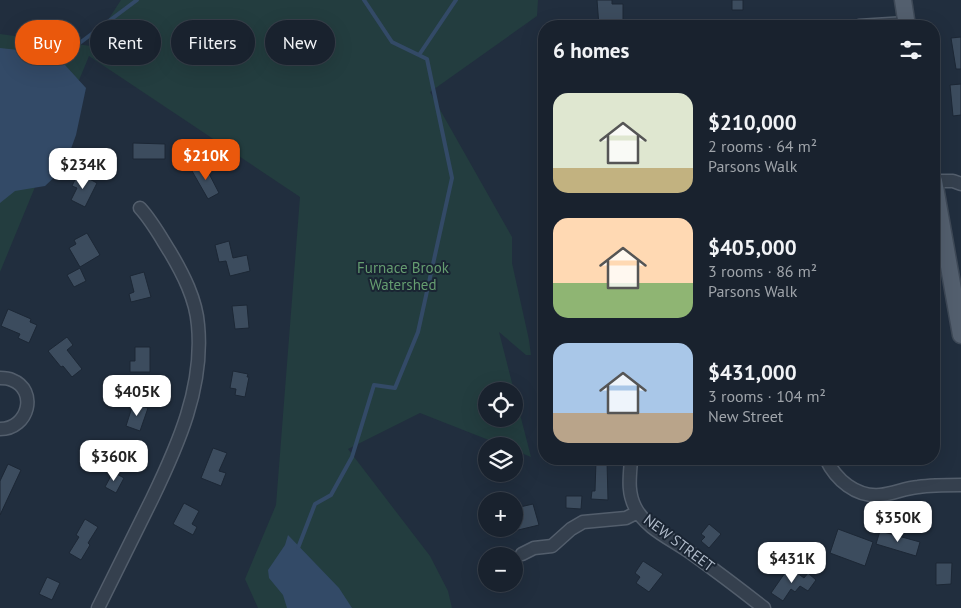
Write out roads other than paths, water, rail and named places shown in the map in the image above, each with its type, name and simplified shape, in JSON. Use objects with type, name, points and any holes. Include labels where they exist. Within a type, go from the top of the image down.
[{"type":"main road","points":[[902,0],[905,20]]},
{"type":"main road","points":[[940,250],[961,335]]},
{"type":"street","points":[[940,181],[953,181],[961,184]]},
{"type":"street","points":[[98,608],[126,554],[175,450],[191,401],[198,361],[198,324],[190,292],[158,231],[140,208]]},
{"type":"street","points":[[0,378],[11,379],[18,384],[24,391],[28,402],[25,415],[16,426],[0,429]]},
{"type":"street","name":"NEW STREET","points":[[631,465],[630,491],[638,512],[657,530],[764,608]]},
{"type":"street","points":[[829,465],[843,482],[853,490],[864,495],[881,495],[918,486],[961,485]]},
{"type":"street","points":[[523,554],[534,548],[552,546],[583,522],[626,518],[638,512]]},
{"type":"water","points":[[0,48],[15,50],[15,65],[65,65],[86,88],[76,135],[64,168],[45,186],[15,191],[0,203]]},
{"type":"water","points":[[288,535],[339,588],[352,608],[287,608],[283,595],[269,578],[268,570],[285,545]]},
{"type":"waterway","points":[[80,43],[137,0]]},
{"type":"waterway","points":[[298,548],[315,504],[331,495],[352,457],[374,385],[395,388],[418,332],[452,178],[427,59],[392,42],[364,0]]},
{"type":"waterway","points":[[419,55],[456,0]]},
{"type":"park label","name":"Furnace Brook Watershed","points":[[403,276]]}]
